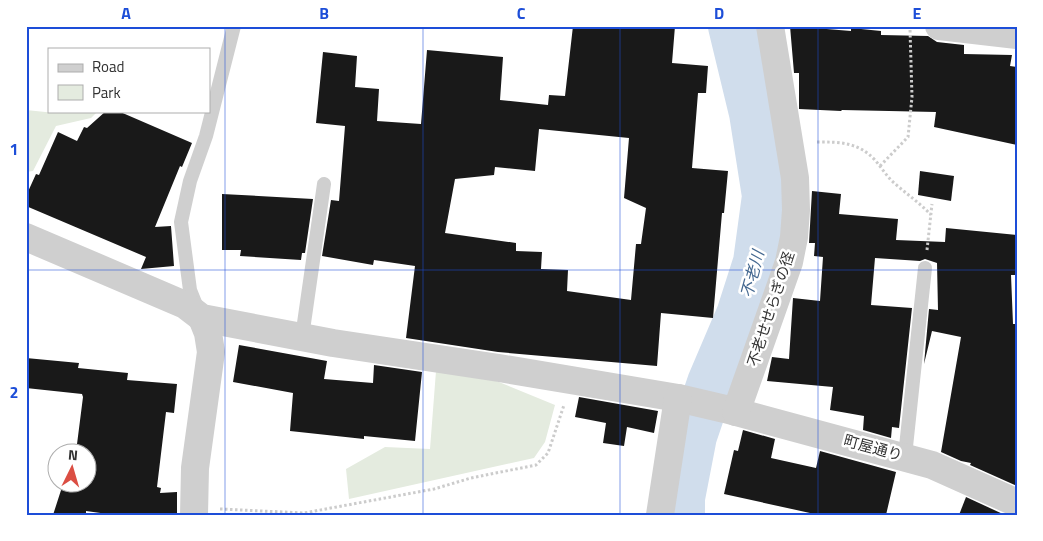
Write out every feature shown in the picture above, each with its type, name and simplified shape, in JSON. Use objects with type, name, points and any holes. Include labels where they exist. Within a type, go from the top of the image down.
[{"type":"street","name":"不老せせらぎの径","points":[[730,410],[789,262],[794,237],[796,210],[795,178],[770,26]]},
{"type":"street","points":[[939,26],[1017,35]]},
{"type":"street","points":[[26,236],[185,305],[202,318],[208,333],[211,352],[195,468],[194,511]]},
{"type":"street","name":"町屋通り","points":[[202,318],[302,337],[678,398],[905,456],[932,465],[1017,503]]},
{"type":"street","points":[[660,515],[678,398]]},
{"type":"lane","points":[[202,318],[190,290],[180,222],[190,181],[206,136],[234,26]]},
{"type":"lane","points":[[302,337],[324,184]]},
{"type":"lane","points":[[905,456],[925,268]]},
{"type":"path","points":[[880,166],[908,137],[912,97],[910,26]]},
{"type":"path","points":[[789,141],[840,142],[862,148],[892,181],[921,204],[931,215]]},
{"type":"path","points":[[925,268],[932,204]]},
{"type":"path","points":[[194,511],[304,514],[434,489],[471,478],[536,465],[548,453],[571,380]]},
{"type":"green space","points":[[26,110],[55,113],[97,112],[91,118],[56,126],[33,171],[26,172]]},
{"type":"green space","points":[[436,371],[494,380],[555,405],[545,442],[534,458],[349,499],[346,469],[385,447],[430,449]]},
{"type":"building","points":[[573,26],[675,26],[672,63],[708,66],[706,93],[698,93],[692,168],[728,171],[724,213],[722,213],[713,318],[661,313],[657,366],[498,352],[406,338],[415,266],[374,260],[373,265],[322,256],[331,200],[339,201],[345,126],[316,123],[323,52],[357,56],[355,87],[379,89],[377,121],[421,124],[427,50],[503,57],[500,100],[548,105],[549,95],[565,96]],"holes":[[[539,129],[629,138],[624,198],[646,208],[641,244],[636,244],[631,300],[567,291],[568,270],[541,269],[542,252],[516,251],[516,243],[445,233],[455,179],[494,175],[495,167],[535,171]]]},
{"type":"building","points":[[790,26],[851,31],[851,28],[881,31],[881,35],[928,36],[937,42],[964,45],[964,54],[1012,55],[1010,66],[1017,67],[1017,145],[934,127],[936,112],[799,109],[799,73],[794,73]]},
{"type":"building","points":[[105,112],[120,112],[192,143],[182,167],[180,166],[155,227],[171,226],[174,266],[141,269],[146,257],[26,206],[26,196],[36,174],[39,175],[58,132],[77,141],[84,127],[87,128]]},
{"type":"building","points":[[920,171],[954,176],[951,201],[918,195]]},
{"type":"building","points":[[812,191],[841,194],[839,214],[898,219],[896,240],[945,242],[946,228],[1017,235],[1017,275],[1011,275],[1013,324],[1017,324],[1017,486],[970,465],[971,463],[961,461],[941,452],[961,337],[932,331],[924,364],[929,309],[938,310],[937,263],[925,259],[920,261],[875,258],[871,305],[912,308],[899,428],[892,427],[891,438],[863,430],[864,416],[830,410],[833,387],[767,381],[772,357],[789,359],[793,298],[820,301],[823,257],[814,256],[815,243],[809,243]]},
{"type":"building","points":[[222,194],[313,199],[305,253],[302,253],[301,260],[240,256],[241,250],[222,250]]},
{"type":"building","points":[[239,345],[327,361],[324,379],[373,383],[374,365],[422,372],[415,441],[364,436],[364,439],[290,431],[293,393],[233,382]]},
{"type":"building","points":[[26,358],[79,363],[78,368],[128,373],[127,380],[177,384],[174,413],[166,412],[157,487],[161,488],[160,493],[177,492],[177,513],[115,515],[86,511],[86,515],[53,515],[60,494],[98,494],[98,444],[77,444],[82,394],[26,388]]},
{"type":"building","points":[[579,397],[658,411],[654,433],[627,427],[624,446],[603,443],[606,423],[575,417]]},
{"type":"building","points":[[743,430],[775,439],[771,458],[816,468],[820,451],[896,472],[886,515],[819,515],[724,494],[734,450],[738,451]]},
{"type":"building","points":[[966,497],[1005,515],[959,515]]},
{"type":"waterway","name":"不老川","points":[[681,515],[681,498],[693,436],[711,383],[740,315],[757,262],[766,196],[753,113],[732,26]]}]
